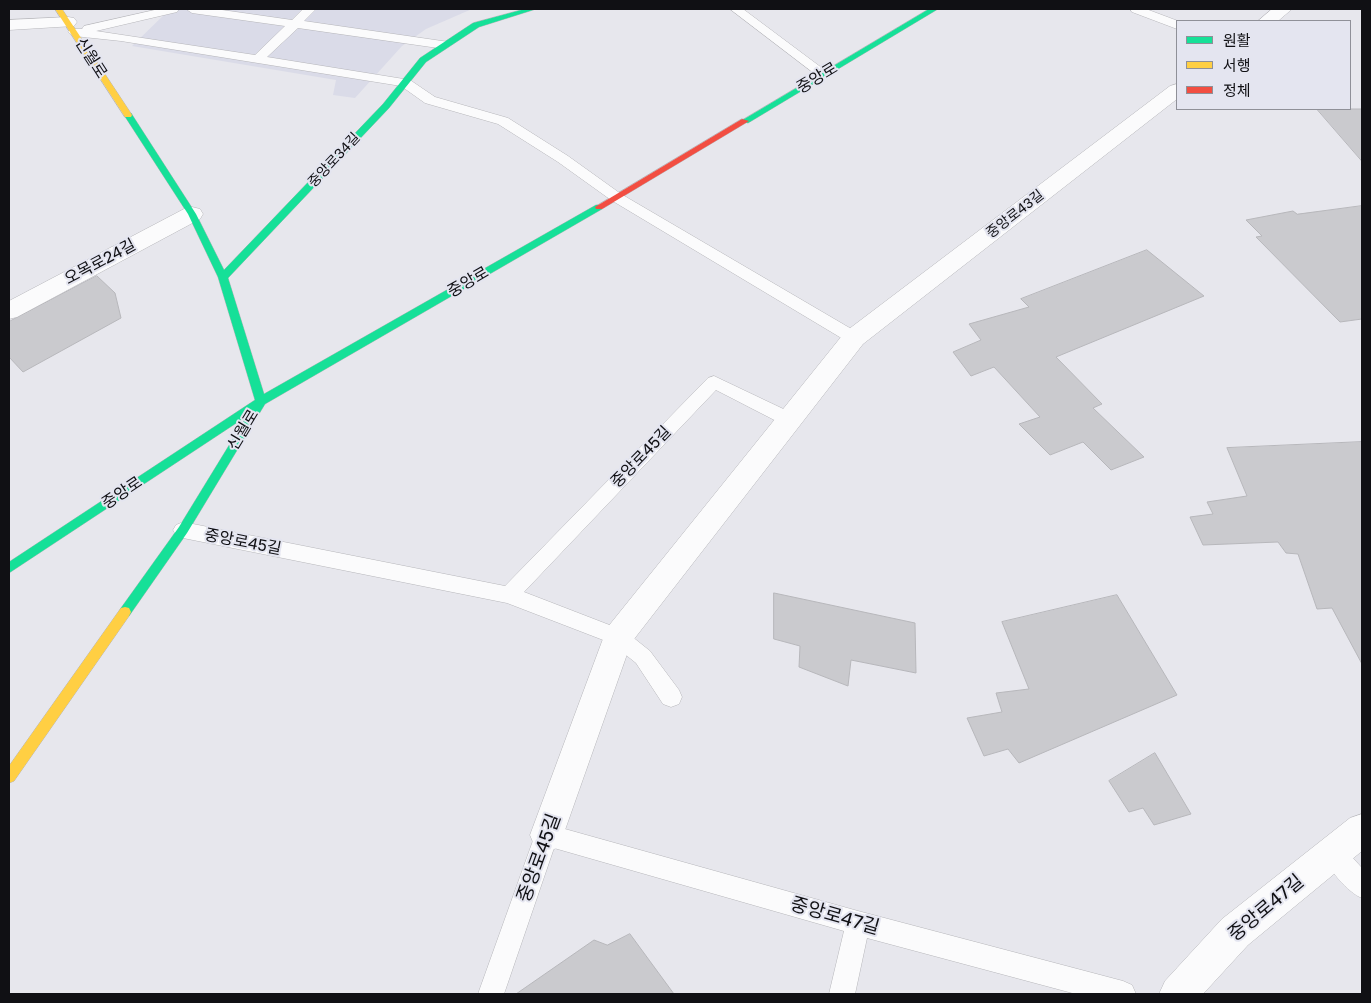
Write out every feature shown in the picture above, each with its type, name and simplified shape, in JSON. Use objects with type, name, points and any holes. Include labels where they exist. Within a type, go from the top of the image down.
[{"type":"main road","name":"중앙로34길","points":[[223,277],[386,106],[423,60],[476,25],[532,9]]},
{"type":"main road","name":"중앙로","points":[[9,568],[261,400],[616,197],[934,9]]},
{"type":"main road","name":"신월로","points":[[9,777],[183,530],[261,400],[223,277],[192,214],[67,21]]},
{"type":"street","points":[[1268,20],[1283,9]]},
{"type":"street","points":[[9,25],[67,21]]},
{"type":"street","name":"중앙로43길","points":[[854,338],[1176,91]]},
{"type":"street","name":"오목로24길","points":[[9,311],[192,214]]},
{"type":"street","name":"중앙로45길","points":[[547,835],[618,637],[854,338]]},
{"type":"street","name":"중앙로47길","points":[[1178,994],[1235,932],[1362,830]]},
{"type":"lane","points":[[67,21],[173,9]]},
{"type":"lane","points":[[193,9],[446,45]]},
{"type":"lane","points":[[258,59],[310,9]]},
{"type":"lane","points":[[736,9],[824,74]]},
{"type":"lane","points":[[1136,9],[1176,25]]},
{"type":"lane","points":[[67,21],[121,37],[405,83],[430,100],[503,121],[563,159],[616,197],[854,338]]},
{"type":"lane","name":"중앙로45길","points":[[509,594],[714,382],[790,420]]},
{"type":"lane","name":"중앙로45길","points":[[183,530],[509,594],[618,637],[642,657],[671,697]]},
{"type":"lane","name":"중앙로45길","points":[[491,994],[547,835]]},
{"type":"lane","name":"중앙로47길","points":[[547,835],[858,923],[1123,994]]},
{"type":"lane","points":[[1333,854],[1362,886]]},
{"type":"lane","points":[[842,994],[858,923]]},
{"type":"shaded area","points":[[170,9],[472,9],[426,29],[402,46],[355,98],[333,95],[336,80],[132,46]]},
{"type":"building","points":[[1362,109],[1362,161],[1318,110]]},
{"type":"building","points":[[1362,206],[1362,319],[1340,322],[1256,237],[1262,236],[1246,220],[1293,211],[1297,214]]},
{"type":"building","points":[[1147,250],[1204,296],[1056,357],[1102,404],[1093,408],[1144,457],[1111,470],[1083,442],[1050,455],[1019,424],[1040,417],[994,367],[971,376],[953,352],[981,340],[969,324],[1029,307],[1021,299]]},
{"type":"building","points":[[97,276],[115,293],[121,318],[23,372],[9,357],[9,322]]},
{"type":"building","points":[[1362,442],[1362,664],[1332,608],[1317,609],[1298,554],[1286,553],[1278,542],[1203,545],[1190,517],[1213,514],[1207,502],[1247,496],[1227,448]]},
{"type":"building","points":[[774,593],[915,623],[916,673],[851,660],[848,686],[799,667],[800,646],[774,639]]},
{"type":"building","points":[[1117,595],[1177,695],[1019,763],[1008,749],[984,756],[967,718],[1002,712],[996,693],[1029,689],[1002,622]]},
{"type":"building","points":[[1155,753],[1191,814],[1154,825],[1143,808],[1129,812],[1109,781]]},
{"type":"building","points":[[630,934],[674,994],[516,994],[594,940],[607,945]]},
{"type":"traffic: fast","points":[[223,277],[386,106],[423,60],[476,25],[532,9]]},
{"type":"traffic: fast","points":[[745,121],[934,9]]},
{"type":"traffic: fast","points":[[125,612],[183,530],[261,401],[223,277],[192,214],[128,115]]},
{"type":"traffic: fast","points":[[9,568],[261,401],[599,207]]},
{"type":"traffic: slow","points":[[59,9],[128,115]]},
{"type":"traffic: slow","points":[[9,777],[125,612]]},
{"type":"traffic: jam","points":[[599,207],[745,121]]}]
